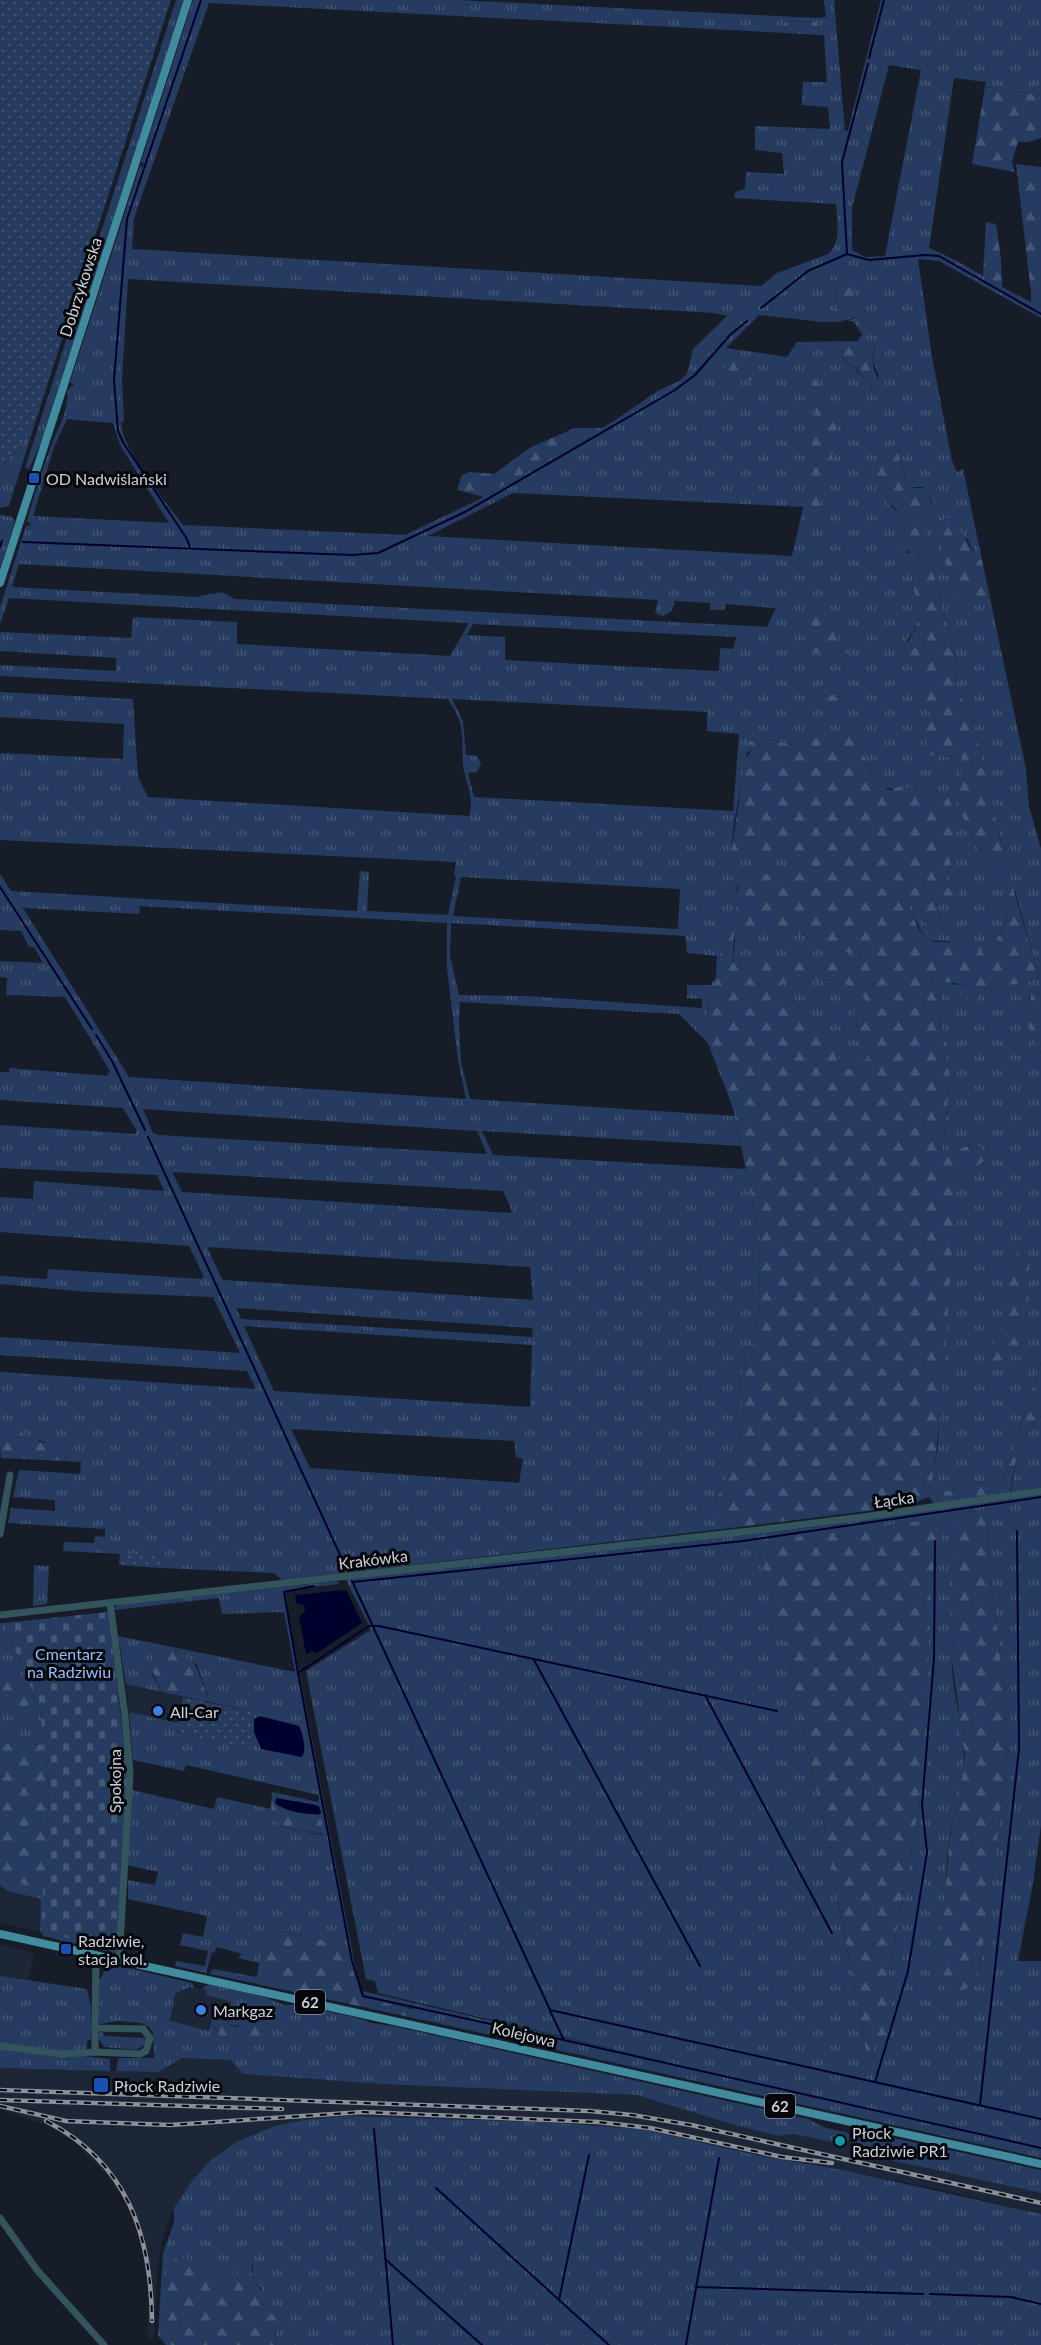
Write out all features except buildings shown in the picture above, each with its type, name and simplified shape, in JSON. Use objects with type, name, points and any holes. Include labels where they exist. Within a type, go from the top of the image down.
[{"type":"main road","name":"Dobrzykowska","points":[[0,584],[188,0]]},
{"type":"main road","name":"Kolejowa","points":[[0,1934],[1041,2164]]},
{"type":"street","points":[[0,1534],[10,1476]]},
{"type":"street","name":"Łącka","points":[[750,1530],[863,1517],[1041,1491]]},
{"type":"street","name":"Krakówka","points":[[0,1616],[750,1530]]},
{"type":"street","name":"Spokojna","points":[[110,1603],[130,1773],[119,1960]]},
{"type":"street","points":[[95,2052],[96,1955]]},
{"type":"street","points":[[0,2046],[61,2054],[95,2052],[140,2054],[146,2051],[150,2043],[149,2034],[143,2029],[95,2028]]},
{"type":"street","points":[[0,2218],[46,2282],[104,2345]]},
{"type":"shaded area","points":[[346,1590],[362,1623],[317,1653],[312,1651],[306,1654],[299,1617],[305,1611],[304,1605],[296,1603],[295,1595]]},
{"type":"shaded area","points":[[126,1684],[183,1697],[178,1723],[129,1712]]},
{"type":"shaded area","points":[[260,1716],[299,1726],[304,1746],[302,1757],[261,1749],[254,1732],[254,1719]]},
{"type":"shaded area","points":[[276,1798],[316,1805],[321,1814],[285,1809],[275,1803]]},
{"type":"shaded area","points":[[0,1879],[44,1888],[41,1932],[0,1923]]},
{"type":"shaded area","points":[[0,1944],[35,1953],[28,1980],[0,1976]]},
{"type":"shaded area","name":"Markgaz","points":[[191,1987],[207,1990],[207,1995],[231,2002],[227,2021],[211,2018],[209,2031],[170,2022],[175,1994]]},
{"type":"shaded area","points":[[182,2058],[230,2060],[243,2074],[381,2084],[637,2095],[779,2136],[793,2134],[831,2142],[833,2137],[853,2142],[852,2147],[887,2156],[894,2161],[1041,2193],[1041,2214],[941,2190],[765,2157],[698,2141],[540,2122],[350,2116],[303,2120],[272,2127],[236,2142],[211,2160],[184,2193],[171,2214],[162,2242],[158,2265],[154,2334],[152,2339],[147,2339],[149,2304],[147,2270],[140,2237],[127,2205],[109,2177],[77,2144],[49,2126],[0,2109],[0,2068],[158,2072]]},
{"type":"green space","points":[[0,0],[171,0],[36,420],[19,449],[0,467]]},
{"type":"green space","points":[[176,0],[184,0],[41,443],[29,469],[25,468]]},
{"type":"green space","points":[[193,0],[458,0],[816,18],[826,17],[824,0],[834,0],[845,131],[848,130],[881,0],[1041,0],[1041,95],[985,87],[986,82],[954,78],[929,248],[1031,302],[1031,292],[1041,305],[1041,318],[939,261],[918,259],[932,357],[952,461],[957,472],[963,469],[982,560],[975,555],[967,538],[945,555],[947,564],[967,598],[990,598],[1026,769],[1029,806],[1041,849],[1041,995],[1037,993],[1029,998],[1030,1033],[1040,1048],[1041,1055],[1041,1363],[1004,1478],[1000,1481],[972,1483],[941,1493],[934,1504],[929,1497],[938,1445],[953,1172],[973,1169],[977,1146],[968,1145],[953,1154],[941,1149],[950,1075],[945,1059],[947,1046],[945,1034],[940,1024],[943,1000],[933,986],[932,975],[935,972],[952,984],[970,986],[970,992],[966,998],[976,999],[982,989],[1023,983],[1039,977],[1015,891],[1006,892],[1007,920],[997,938],[992,959],[957,943],[926,940],[906,902],[919,902],[924,920],[929,927],[944,928],[936,903],[958,883],[948,882],[945,877],[951,867],[949,851],[954,812],[946,796],[931,794],[924,788],[892,789],[879,785],[869,769],[864,755],[867,752],[861,736],[849,735],[826,740],[810,738],[799,746],[767,739],[749,741],[752,749],[747,753],[734,823],[731,854],[795,854],[799,875],[737,886],[738,928],[790,932],[817,939],[832,951],[859,954],[858,964],[743,955],[740,964],[733,964],[735,940],[732,926],[724,931],[719,976],[711,990],[706,1018],[708,1043],[679,1014],[460,1002],[461,1062],[470,1099],[735,1116],[741,1146],[482,1131],[493,1155],[746,1169],[760,1236],[759,1317],[754,1326],[753,1346],[744,1353],[745,1369],[739,1383],[744,1412],[736,1458],[714,1508],[723,1523],[731,1528],[282,1580],[274,1573],[162,1568],[162,1556],[63,1551],[64,1542],[94,1543],[95,1536],[105,1537],[105,1529],[8,1523],[11,1508],[55,1511],[55,1500],[13,1497],[19,1470],[80,1474],[81,1462],[67,1461],[61,1449],[24,1434],[1,1447],[0,1458],[0,1372],[256,1389],[247,1371],[0,1355],[0,1337],[240,1353],[213,1297],[88,1292],[0,1284],[0,1276],[47,1279],[48,1269],[201,1279],[204,1277],[189,1246],[0,1232],[0,1197],[33,1199],[34,1181],[164,1191],[157,1175],[0,1168],[0,1125],[135,1134],[137,1131],[123,1108],[0,1100],[0,1072],[9,1072],[9,1068],[107,1076],[110,1071],[65,997],[6,995],[7,978],[0,977],[0,961],[43,963],[34,947],[29,947],[21,931],[0,930],[0,874],[11,891],[357,911],[360,871],[369,872],[367,911],[448,915],[456,877],[454,873],[456,862],[0,840],[0,753],[123,759],[124,724],[0,717],[0,692],[133,699],[138,777],[148,797],[469,816],[471,809],[463,764],[461,725],[448,699],[0,676],[0,665],[116,671],[116,658],[0,651],[0,632],[131,638],[133,617],[237,622],[237,644],[450,656],[469,623],[9,598],[0,624],[0,607],[26,526],[30,526],[31,523],[27,522],[29,513],[64,414],[67,391],[74,384],[70,382],[140,166],[143,167],[144,163],[141,162]],"holes":[[[209,3],[786,33],[784,25],[786,21],[817,22],[820,28],[819,35],[824,35],[827,82],[803,82],[802,105],[828,107],[830,129],[755,126],[755,150],[782,153],[784,174],[746,172],[745,189],[735,192],[734,198],[836,204],[837,237],[828,254],[777,273],[761,286],[132,249],[134,218]],[[889,65],[921,70],[885,256],[865,257],[852,250],[852,208]],[[834,270],[859,316],[847,321],[853,321],[862,334],[858,341],[797,342],[787,357],[726,348],[759,315],[824,322],[836,307]],[[128,279],[714,313],[727,316],[693,349],[687,374],[679,381],[656,392],[617,419],[484,497],[405,535],[183,525],[136,461],[123,434],[121,422],[124,422],[122,378]],[[868,342],[873,342],[875,347],[873,361],[879,376],[872,389],[855,369],[842,359],[846,347],[858,348]],[[67,419],[113,423],[120,445],[169,523],[33,516],[54,447]],[[898,453],[907,484],[928,490],[932,505],[918,515],[924,529],[955,657],[957,688],[974,725],[1007,867],[982,854],[967,824],[956,790],[963,768],[962,759],[959,755],[947,757],[926,751],[926,720],[933,710],[921,670],[907,640],[917,624],[918,610],[912,577],[921,561],[919,555],[913,552],[907,553],[902,544],[906,522],[885,500],[881,491]],[[513,493],[803,507],[792,556],[428,536]],[[19,564],[658,600],[655,613],[663,616],[672,611],[675,601],[710,603],[710,610],[724,610],[726,604],[776,608],[767,627],[235,599],[222,592],[195,597],[12,587]],[[473,624],[736,637],[733,649],[720,648],[719,670],[715,671],[505,660],[505,637],[467,635]],[[452,699],[707,712],[707,731],[739,734],[733,811],[474,797],[468,773],[477,772],[481,764],[477,756],[466,755],[463,721]],[[461,877],[680,889],[678,929],[453,916]],[[140,906],[447,923],[447,968],[458,1060],[466,1099],[129,1077],[23,908],[139,914]],[[451,923],[685,936],[687,953],[717,956],[716,977],[711,985],[687,985],[687,998],[702,999],[702,1008],[526,996],[459,995],[450,956]],[[143,1109],[477,1131],[487,1154],[158,1135],[153,1133]],[[172,1172],[503,1191],[511,1213],[182,1192]],[[207,1247],[530,1267],[533,1300],[224,1280]],[[236,1308],[532,1328],[533,1337],[241,1319]],[[244,1326],[532,1345],[530,1407],[274,1391]],[[291,1429],[514,1441],[516,1457],[523,1459],[519,1483],[310,1468]]]},
{"type":"green space","points":[[786,21],[817,22],[820,28],[819,35],[786,33],[784,25]]},
{"type":"green space","points":[[985,87],[1041,95],[1041,138],[1018,142],[1012,161],[1014,172],[972,164]]},
{"type":"green space","points":[[1016,164],[1041,167],[1041,305],[1031,292]]},
{"type":"green space","points":[[986,222],[996,224],[1002,287],[983,275]]},
{"type":"green space","points":[[847,266],[859,316],[839,322],[824,322],[836,307],[834,270]]},
{"type":"green space","points":[[729,317],[738,324],[699,363],[696,359],[698,351]]},
{"type":"green space","points":[[868,342],[873,342],[874,347],[873,366],[878,381],[878,389],[875,391],[858,370],[843,359],[840,352],[845,347],[858,348]]},
{"type":"green space","points":[[733,357],[747,361],[767,377],[763,381],[725,378],[721,375],[722,370]]},
{"type":"green space","points":[[808,374],[821,387],[826,396],[833,416],[836,436],[834,450],[823,481],[818,516],[816,521],[808,524],[805,515],[805,501],[814,429],[815,400],[800,376]]},
{"type":"green space","points":[[36,420],[9,506],[0,508],[0,467],[19,449]]},
{"type":"green space","points":[[575,428],[602,428],[484,497],[457,490],[462,475],[469,472],[494,474],[531,447]]},
{"type":"green space","points":[[898,453],[909,486],[928,490],[932,510],[927,513],[922,512],[918,516],[926,528],[925,540],[955,657],[957,688],[974,725],[1007,867],[1005,870],[991,867],[985,860],[963,816],[956,790],[963,768],[962,759],[959,755],[933,756],[926,751],[926,720],[933,710],[923,696],[919,682],[921,670],[911,661],[907,649],[918,618],[912,577],[921,561],[919,555],[904,550],[902,544],[906,522],[894,507],[882,498],[881,491],[875,485],[875,473],[889,454]]},
{"type":"green space","points":[[0,515],[12,517],[15,521],[0,569]]},
{"type":"green space","points":[[948,518],[982,560],[990,598],[964,598],[954,587],[939,539],[942,520]]},
{"type":"green space","points":[[806,612],[811,613],[829,627],[845,627],[847,630],[839,636],[839,640],[846,645],[849,652],[817,653],[808,648],[808,629],[802,617]]},
{"type":"green space","points":[[814,695],[847,695],[851,700],[841,708],[808,705],[807,698]]},
{"type":"green space","points":[[845,734],[868,738],[877,744],[883,756],[881,758],[867,752],[864,755],[871,775],[875,780],[883,782],[887,790],[897,787],[924,788],[931,794],[946,796],[950,801],[956,843],[949,851],[951,867],[945,877],[948,882],[958,883],[964,887],[948,904],[936,904],[944,928],[940,934],[935,934],[924,920],[919,903],[907,902],[926,940],[975,942],[981,945],[982,953],[992,959],[997,938],[1007,920],[1006,892],[1013,888],[1039,977],[1023,983],[982,989],[976,999],[966,999],[970,986],[943,981],[935,973],[932,975],[933,986],[943,1000],[940,1024],[945,1034],[947,1046],[945,1059],[950,1075],[941,1149],[953,1154],[974,1145],[986,1152],[987,1159],[973,1169],[953,1172],[948,1317],[935,1464],[929,1497],[920,1500],[915,1505],[731,1528],[717,1518],[714,1509],[736,1458],[744,1412],[739,1383],[745,1369],[744,1353],[753,1346],[754,1326],[759,1317],[760,1236],[733,1108],[708,1043],[705,1028],[711,990],[719,976],[719,961],[724,930],[727,926],[732,926],[734,929],[733,964],[740,964],[743,955],[858,963],[859,954],[832,951],[817,939],[790,932],[737,928],[736,901],[741,874],[799,874],[794,854],[731,855],[745,760],[752,749],[749,741],[767,739],[798,746],[810,738],[832,739],[836,735]],"holes":[[[799,977],[845,984],[860,993],[865,1000],[864,1004],[856,1006],[853,1012],[860,1035],[871,1054],[869,1059],[858,1061],[852,1069],[847,1069],[841,1064],[835,1045],[806,1012],[782,994],[781,986],[787,980]]]},
{"type":"green space","points":[[799,977],[845,984],[860,993],[865,1000],[855,1020],[860,1035],[871,1054],[869,1059],[852,1069],[841,1065],[835,1045],[806,1012],[782,994],[781,986],[787,980]]},
{"type":"green space","points":[[1032,993],[1041,995],[1041,1055],[1029,1029],[1028,1018]]},
{"type":"green space","points":[[1019,1251],[1024,1251],[1030,1256],[1027,1321],[1019,1345],[1011,1356],[1003,1365],[992,1368],[989,1365],[989,1352],[1003,1326],[1002,1278]]},
{"type":"green space","points":[[1041,1363],[1041,1416],[1023,1441],[1016,1461],[1010,1492],[934,1504],[941,1493],[972,1483],[1000,1481],[1004,1478]]},
{"type":"green space","points":[[1041,1416],[1041,1487],[1011,1492],[1014,1472],[1024,1441],[1028,1431]]},
{"type":"green space","points":[[5,1433],[31,1436],[42,1443],[54,1443],[64,1451],[67,1461],[1,1458]]},
{"type":"green space","points":[[1041,1493],[1041,1825],[1018,1961],[1041,1961],[1041,2158],[414,2018],[415,2009],[362,1998],[350,1969],[346,1948],[341,1944],[273,1930],[268,1946],[263,1950],[264,1955],[273,1978],[285,1990],[210,1974],[213,1969],[257,1977],[259,1963],[238,1958],[242,1954],[217,1947],[214,1953],[212,1952],[206,1973],[175,1966],[176,1961],[205,1966],[208,1951],[180,1945],[183,1933],[203,1937],[207,1916],[128,1899],[128,1880],[155,1885],[158,1872],[127,1865],[132,1790],[214,1809],[217,1797],[271,1809],[280,1826],[321,1835],[323,1832],[319,1815],[321,1811],[318,1803],[319,1795],[186,1765],[184,1771],[133,1760],[129,1712],[178,1723],[176,1732],[251,1748],[253,1712],[210,1702],[197,1665],[175,1649],[152,1674],[162,1692],[126,1684],[118,1636],[295,1672],[284,1612],[222,1614],[219,1598],[114,1610],[115,1607],[122,1604],[337,1581],[339,1584],[286,1590],[287,1608],[355,1966],[362,1991],[673,2063],[378,1993],[375,1981],[366,1979],[306,1671],[371,1630],[346,1580],[349,1578],[813,1527]],"holes":[[[987,1509],[988,1557],[1005,1693],[1007,1757],[987,1922],[976,1985],[932,1978],[943,1929],[948,1852],[964,1765],[952,1669],[954,1642],[952,1514]],[[935,1519],[938,1558],[931,1578],[928,1609],[919,1806],[886,1988],[893,2015],[883,2036],[867,2055],[827,1840],[782,1629],[756,1543]]]},
{"type":"green space","points":[[987,1509],[988,1557],[1005,1693],[1007,1757],[987,1922],[976,1985],[952,1993],[932,1978],[943,1928],[949,1843],[965,1753],[960,1731],[951,1654],[954,1642],[949,1595],[952,1565],[952,1514]]},
{"type":"green space","points":[[935,1519],[943,1542],[931,1578],[927,1704],[919,1806],[886,1988],[893,2016],[887,2032],[867,2056],[827,1840],[782,1629],[756,1542]]},
{"type":"green space","points":[[120,1553],[162,1556],[162,1568],[119,1565]]},
{"type":"green space","points":[[34,1565],[49,1566],[47,1604],[33,1606]]},
{"type":"green space","name":"Cmentarz na Radziwiu","points":[[108,1612],[128,1775],[119,1949],[41,1932],[49,1789],[40,1710],[4,1623]]},
{"type":"green space","points":[[0,1623],[4,1623],[40,1710],[44,1744],[17,1746],[0,1742],[0,1706],[14,1702],[29,1722],[25,1683],[22,1680],[13,1683],[0,1677]]},
{"type":"green space","points":[[166,1647],[192,1661],[210,1702],[162,1692],[152,1666],[158,1649]]},
{"type":"green space","points":[[0,1677],[13,1683],[22,1680],[25,1683],[36,1712],[34,1720],[29,1722],[14,1702],[0,1706]]},
{"type":"green space","points":[[183,1697],[253,1712],[252,1749],[176,1732]]},
{"type":"green space","points":[[0,1742],[17,1746],[44,1744],[49,1789],[44,1888],[0,1879]]},
{"type":"green space","points":[[272,1792],[318,1802],[319,1807],[297,1801],[277,1806],[319,1815],[323,1832],[320,1834],[280,1826],[271,1809]]},
{"type":"green space","points":[[0,1879],[44,1888],[42,1932],[119,1949],[115,1953],[43,1936],[40,1930],[41,1899],[8,1891],[0,1885]]},
{"type":"green space","points":[[273,1930],[341,1944],[346,1948],[350,1969],[362,1998],[416,2010],[414,2018],[285,1990],[277,1986],[272,1974],[265,1971],[265,1963],[260,1962],[260,1953],[268,1946]]},
{"type":"green space","points":[[107,1963],[192,1983],[194,1988],[190,1987],[175,1994],[170,2021],[209,2031],[211,2022],[218,2033],[235,2039],[237,2035],[242,2036],[248,2043],[255,2043],[265,2038],[269,2029],[270,2010],[254,2013],[240,2026],[229,2024],[227,2021],[231,2002],[206,1995],[207,1990],[202,1989],[205,1986],[209,1984],[265,1997],[284,2005],[298,2005],[808,2119],[826,2128],[846,2132],[849,2134],[849,2141],[833,2137],[832,2142],[793,2134],[779,2136],[637,2095],[381,2084],[243,2074],[230,2060],[182,2058],[158,2072],[116,2071],[118,2058],[154,2058],[153,2033],[149,2027],[140,2023],[118,2021],[100,2024],[98,2018],[99,1979],[103,1976],[104,1965]]},
{"type":"green space","points":[[0,1976],[87,1989],[91,2007],[91,2039],[87,2041],[87,2052],[64,2052],[0,2044]]},
{"type":"green space","points":[[270,2010],[274,2014],[274,2025],[261,2043],[248,2043],[238,2035],[235,2043],[226,2041],[211,2022],[211,2018],[227,2021],[238,2027],[253,2013]]},
{"type":"green space","points":[[102,2032],[105,2036],[146,2038],[146,2044],[136,2050],[104,2047],[98,2038],[99,2033]]},
{"type":"green space","points":[[0,2047],[110,2059],[110,2071],[0,2068]]},
{"type":"green space","points":[[350,2116],[540,2122],[642,2129],[1041,2214],[1041,2345],[276,2345],[274,2337],[277,2329],[267,2312],[260,2309],[260,2303],[265,2298],[261,2288],[253,2281],[253,2266],[245,2260],[236,2279],[231,2280],[180,2257],[174,2259],[161,2285],[163,2253],[174,2223],[174,2208],[192,2181],[211,2160],[236,2142],[272,2127],[303,2120]]},
{"type":"green space","points":[[861,2131],[1041,2170],[1041,2193],[894,2161],[887,2156],[852,2147],[854,2136]]},
{"type":"green space","points":[[180,2257],[195,2262],[226,2279],[236,2279],[245,2260],[251,2260],[253,2281],[265,2294],[265,2298],[260,2303],[260,2309],[274,2315],[278,2323],[274,2337],[276,2345],[166,2345],[158,2336],[161,2285],[174,2259]]},
{"type":"waterway","points":[[190,548],[187,539],[124,444],[118,431],[114,380],[127,219],[201,0]]},
{"type":"waterway","points":[[869,58],[884,0]]},
{"type":"waterway","points":[[761,308],[808,271],[847,254],[842,162],[868,64]]},
{"type":"waterway","points":[[847,254],[869,260],[939,256],[1041,314]]},
{"type":"waterway","points":[[23,542],[352,555],[378,553],[465,512],[675,390],[695,375],[730,335],[747,321]]},
{"type":"waterway","points":[[0,547],[2,541]]},
{"type":"waterway","points":[[0,887],[92,1029]]},
{"type":"waterway","points":[[96,1035],[112,1061],[145,1130]]},
{"type":"waterway","points":[[148,1137],[347,1570]]},
{"type":"waterway","points":[[353,1582],[743,1541],[1041,1497]]},
{"type":"waterway","points":[[980,2105],[1019,1749],[1017,1531]]},
{"type":"waterway","points":[[875,2082],[908,1971],[927,1852],[922,1805],[934,1658],[935,1541]]},
{"type":"waterway","points":[[352,1581],[550,2010],[1041,2119]]},
{"type":"waterway","points":[[314,1586],[284,1592],[298,1673],[369,1626],[379,1626],[777,1711]]},
{"type":"waterway","points":[[534,1660],[700,1966]]},
{"type":"waterway","points":[[298,1673],[352,1961],[363,1996],[564,2040],[550,2011]]},
{"type":"waterway","points":[[705,1695],[832,1933]]},
{"type":"waterway","points":[[564,2040],[1041,2148]]},
{"type":"waterway","points":[[374,2129],[393,2345]]},
{"type":"waterway","points":[[589,2155],[559,2300],[609,2345]]},
{"type":"waterway","points":[[686,2345],[719,2158]]},
{"type":"waterway","points":[[436,2188],[558,2299]]},
{"type":"waterway","points":[[385,2259],[482,2345]]},
{"type":"waterway","points":[[696,2287],[923,2294]]},
{"type":"waterway","points":[[930,2294],[1011,2297],[1041,2304]]},
{"type":"railway","points":[[0,2090],[590,2111],[632,2115],[691,2125],[1041,2203]]},
{"type":"railway","points":[[0,2100],[282,2109]]},
{"type":"railway","points":[[0,2106],[66,2121],[170,2125],[363,2112],[598,2122],[650,2128],[782,2157],[832,2163]]},
{"type":"railway","points":[[46,2121],[74,2138],[97,2158],[115,2180],[129,2204],[140,2231],[147,2259],[152,2321]]},
{"type":"place","name":"OD Nadwiślański","points":[[34,478]]},
{"type":"place","name":"All-Car","points":[[158,1711]]},
{"type":"place","name":"Radziwie, stacja kol.","points":[[66,1949]]},
{"type":"place","name":"Markgaz","points":[[201,2010]]},
{"type":"place","name":"Płock Radziwie","points":[[101,2085]]},
{"type":"place","name":"Płock Radziwie PR1","points":[[840,2141]]}]
